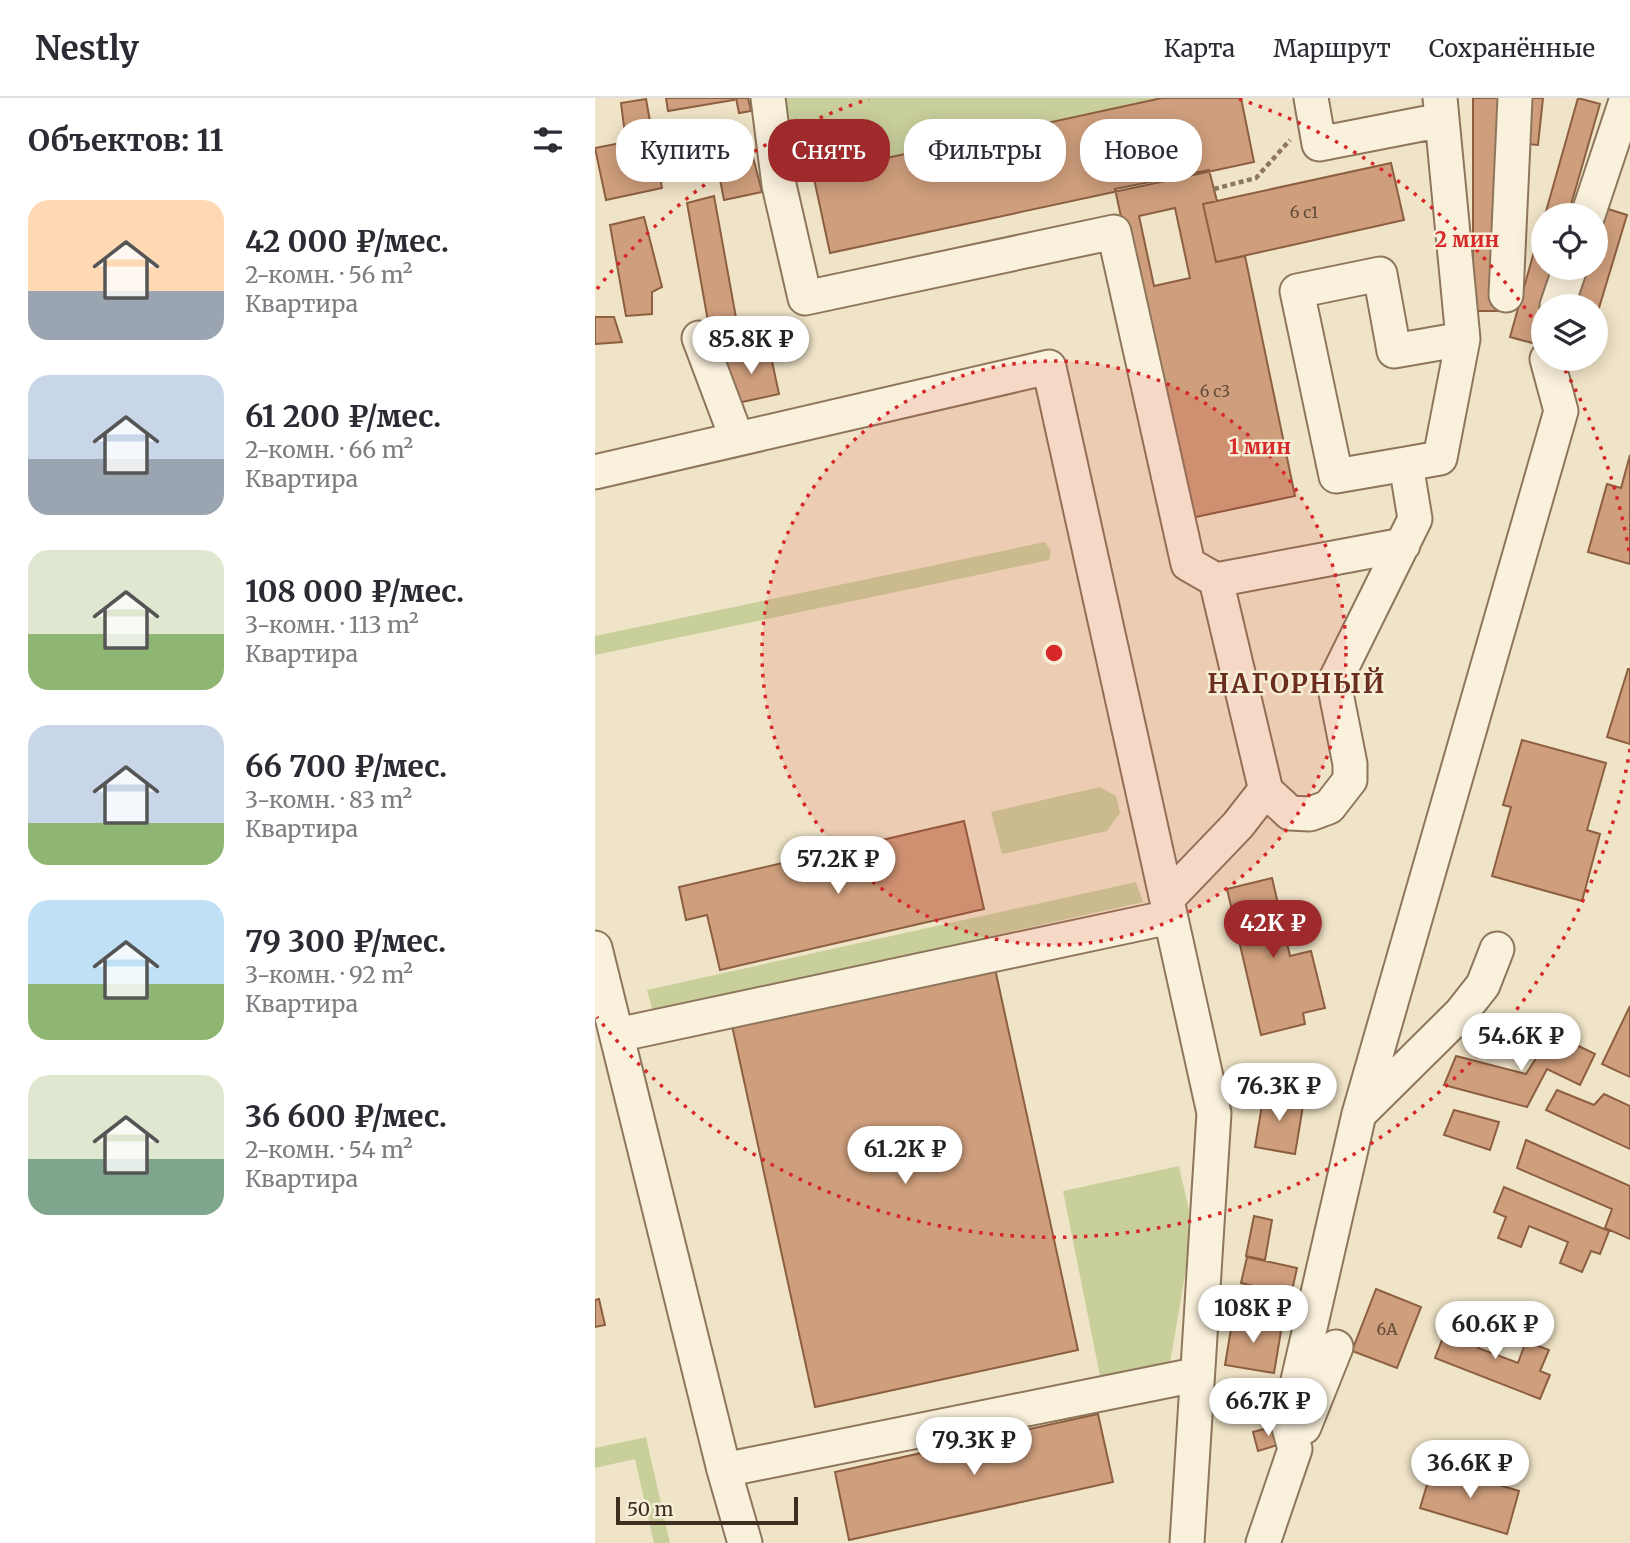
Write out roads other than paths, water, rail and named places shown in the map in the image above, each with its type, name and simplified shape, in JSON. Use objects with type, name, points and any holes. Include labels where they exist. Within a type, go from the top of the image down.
[{"type":"lane","points":[[768,98],[779,185],[805,298],[1115,232],[1188,564],[1216,580],[1403,545]]},
{"type":"lane","points":[[1506,296],[1515,98]]},
{"type":"lane","points":[[1592,203],[1627,98]]},
{"type":"lane","points":[[1313,106],[1319,144],[1441,109],[1463,339],[1440,458],[1336,476],[1297,291],[1380,274],[1394,351],[1463,339]]},
{"type":"lane","points":[[699,338],[737,439]]},
{"type":"lane","points":[[595,472],[1049,366],[1214,1113],[1195,1375],[1187,1543]]},
{"type":"lane","points":[[1295,1449],[1288,1424],[1359,1114],[1561,411],[1550,371]]},
{"type":"lane","points":[[1216,580],[1266,791],[1290,813],[1310,814],[1329,807],[1350,780],[1350,764],[1334,683],[1415,519],[1406,464]]},
{"type":"lane","points":[[617,1035],[1169,908],[1263,793]]},
{"type":"lane","points":[[595,948],[724,1470],[745,1543]]},
{"type":"lane","points":[[1359,1114],[1461,1013],[1483,985],[1497,949]]},
{"type":"lane","points":[[1263,1543],[1295,1449],[1336,1347]]},
{"type":"lane","points":[[724,1470],[1195,1375]]},
{"type":"district","name":"НАГОРНЫЙ","points":[[1297,683]]}]
